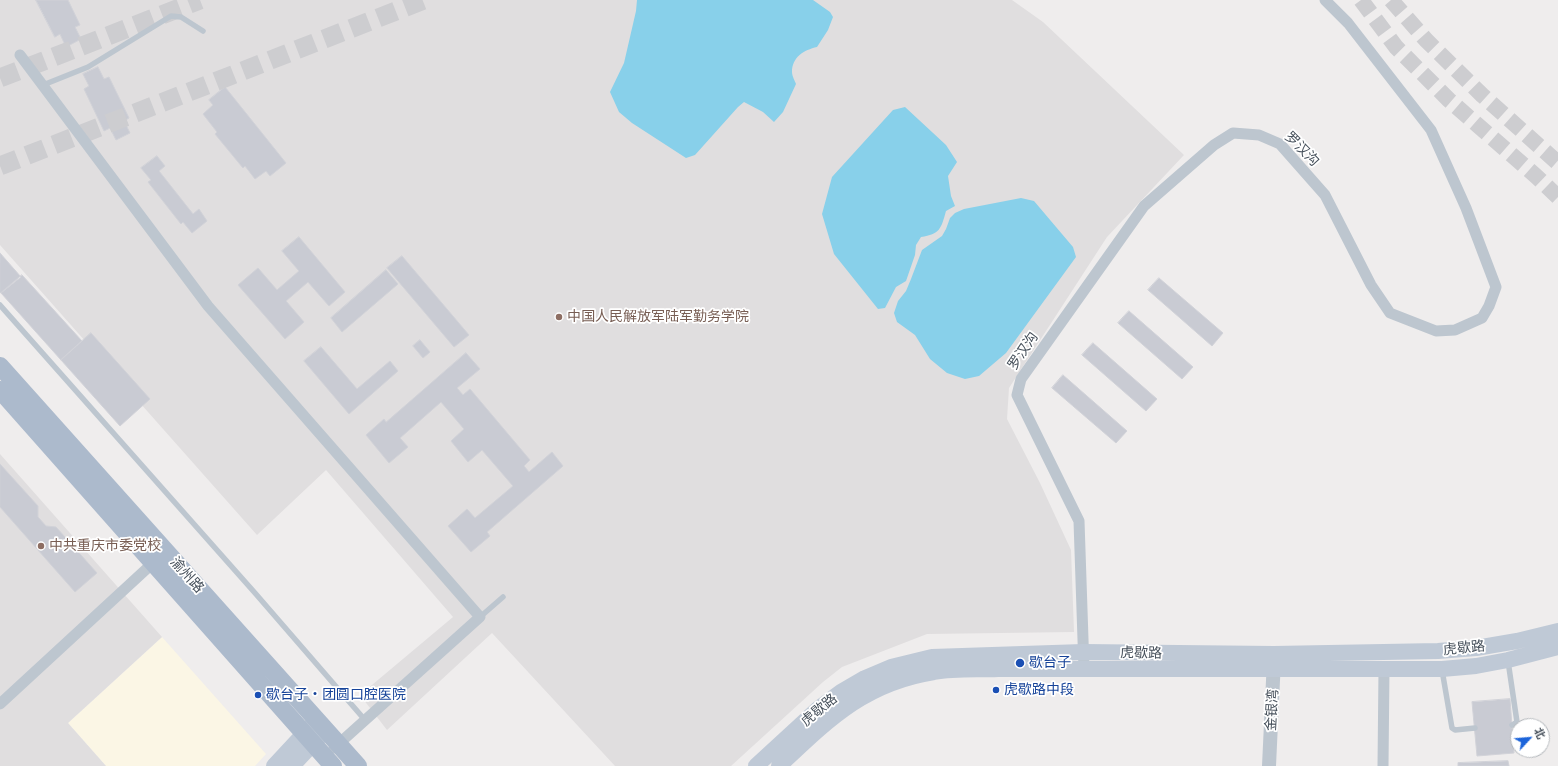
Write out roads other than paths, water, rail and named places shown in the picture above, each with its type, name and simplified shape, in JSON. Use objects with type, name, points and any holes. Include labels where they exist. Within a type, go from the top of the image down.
[{"type":"main road","name":"渝州路","points":[[0,366],[358,766]]},
{"type":"main road","name":"渝州路","points":[[0,390],[319,750]]},
{"type":"main road","name":"虎歇路","points":[[779,766],[831,718],[843,709],[871,692],[894,682],[935,671],[1084,669],[1274,662],[1438,652],[1476,648],[1558,631]]},
{"type":"main road","name":"虎歇路","points":[[756,766],[818,709],[840,692],[865,678],[891,667],[932,656],[1083,652],[1384,669],[1442,669],[1476,666],[1508,660],[1558,647]]},
{"type":"main road","points":[[319,750],[321,725]]},
{"type":"main road","points":[[274,766],[319,750]]},
{"type":"main road","points":[[292,766],[319,750]]},
{"type":"street","name":"罗汉沟","points":[[1084,669],[1080,521],[1017,395],[1021,379],[1144,206],[1214,145],[1233,133],[1259,134],[1280,144],[1325,195],[1371,285],[1390,313],[1436,331],[1455,330],[1482,318],[1489,306],[1496,288],[1466,208],[1431,130],[1348,23],[1325,0]]},
{"type":"street","points":[[20,55],[208,306],[480,617],[338,744],[319,750]]},
{"type":"street","points":[[0,704],[154,562]]},
{"type":"street","name":"金银湾","points":[[1269,766],[1274,662]]},
{"type":"street","points":[[1383,766],[1384,669]]},
{"type":"lane","points":[[43,85],[88,67],[171,16],[181,17],[203,31]]},
{"type":"lane","points":[[0,305],[255,593],[365,720]]},
{"type":"lane","points":[[480,617],[503,597]]},
{"type":"lane","points":[[1508,660],[1516,718]]},
{"type":"lane","points":[[1442,669],[1452,728],[1455,730],[1475,728]]},
{"type":"water","points":[[637,0],[813,0],[830,12],[833,17],[828,30],[817,47],[803,52],[796,58],[792,74],[796,84],[783,112],[774,122],[763,112],[744,102],[695,155],[686,158],[632,123],[619,112],[610,92],[624,63],[636,11]]},
{"type":"water","points":[[905,107],[946,145],[957,162],[948,176],[951,196],[955,206],[946,211],[939,230],[927,236],[921,237],[916,245],[915,255],[906,281],[896,287],[885,308],[878,309],[834,254],[822,214],[832,177],[893,110]]},
{"type":"water","points":[[1021,198],[1034,201],[1073,247],[1076,257],[1006,353],[979,376],[965,379],[947,373],[930,359],[915,335],[897,322],[894,313],[898,301],[906,291],[922,250],[942,236],[950,218],[955,213],[964,209]]},
{"type":"tunnel","points":[[0,78],[200,0]]},
{"type":"tunnel","points":[[0,166],[424,0]]},
{"type":"tunnel","points":[[1361,0],[1396,47],[1449,100],[1558,197]]},
{"type":"tunnel","points":[[1391,0],[1426,40],[1482,95],[1558,163]]},
{"type":"place","name":"中国人民解放军陆军勤务学院","points":[[559,317]]},
{"type":"place","name":"中共重庆市委党校","points":[[41,546]]},
{"type":"place","name":"歇台子","points":[[1020,663]]},
{"type":"place","name":"虎歇路中段","points":[[996,690]]},
{"type":"place","name":"歇台子‧团圆口腔医院","points":[[258,695]]}]
